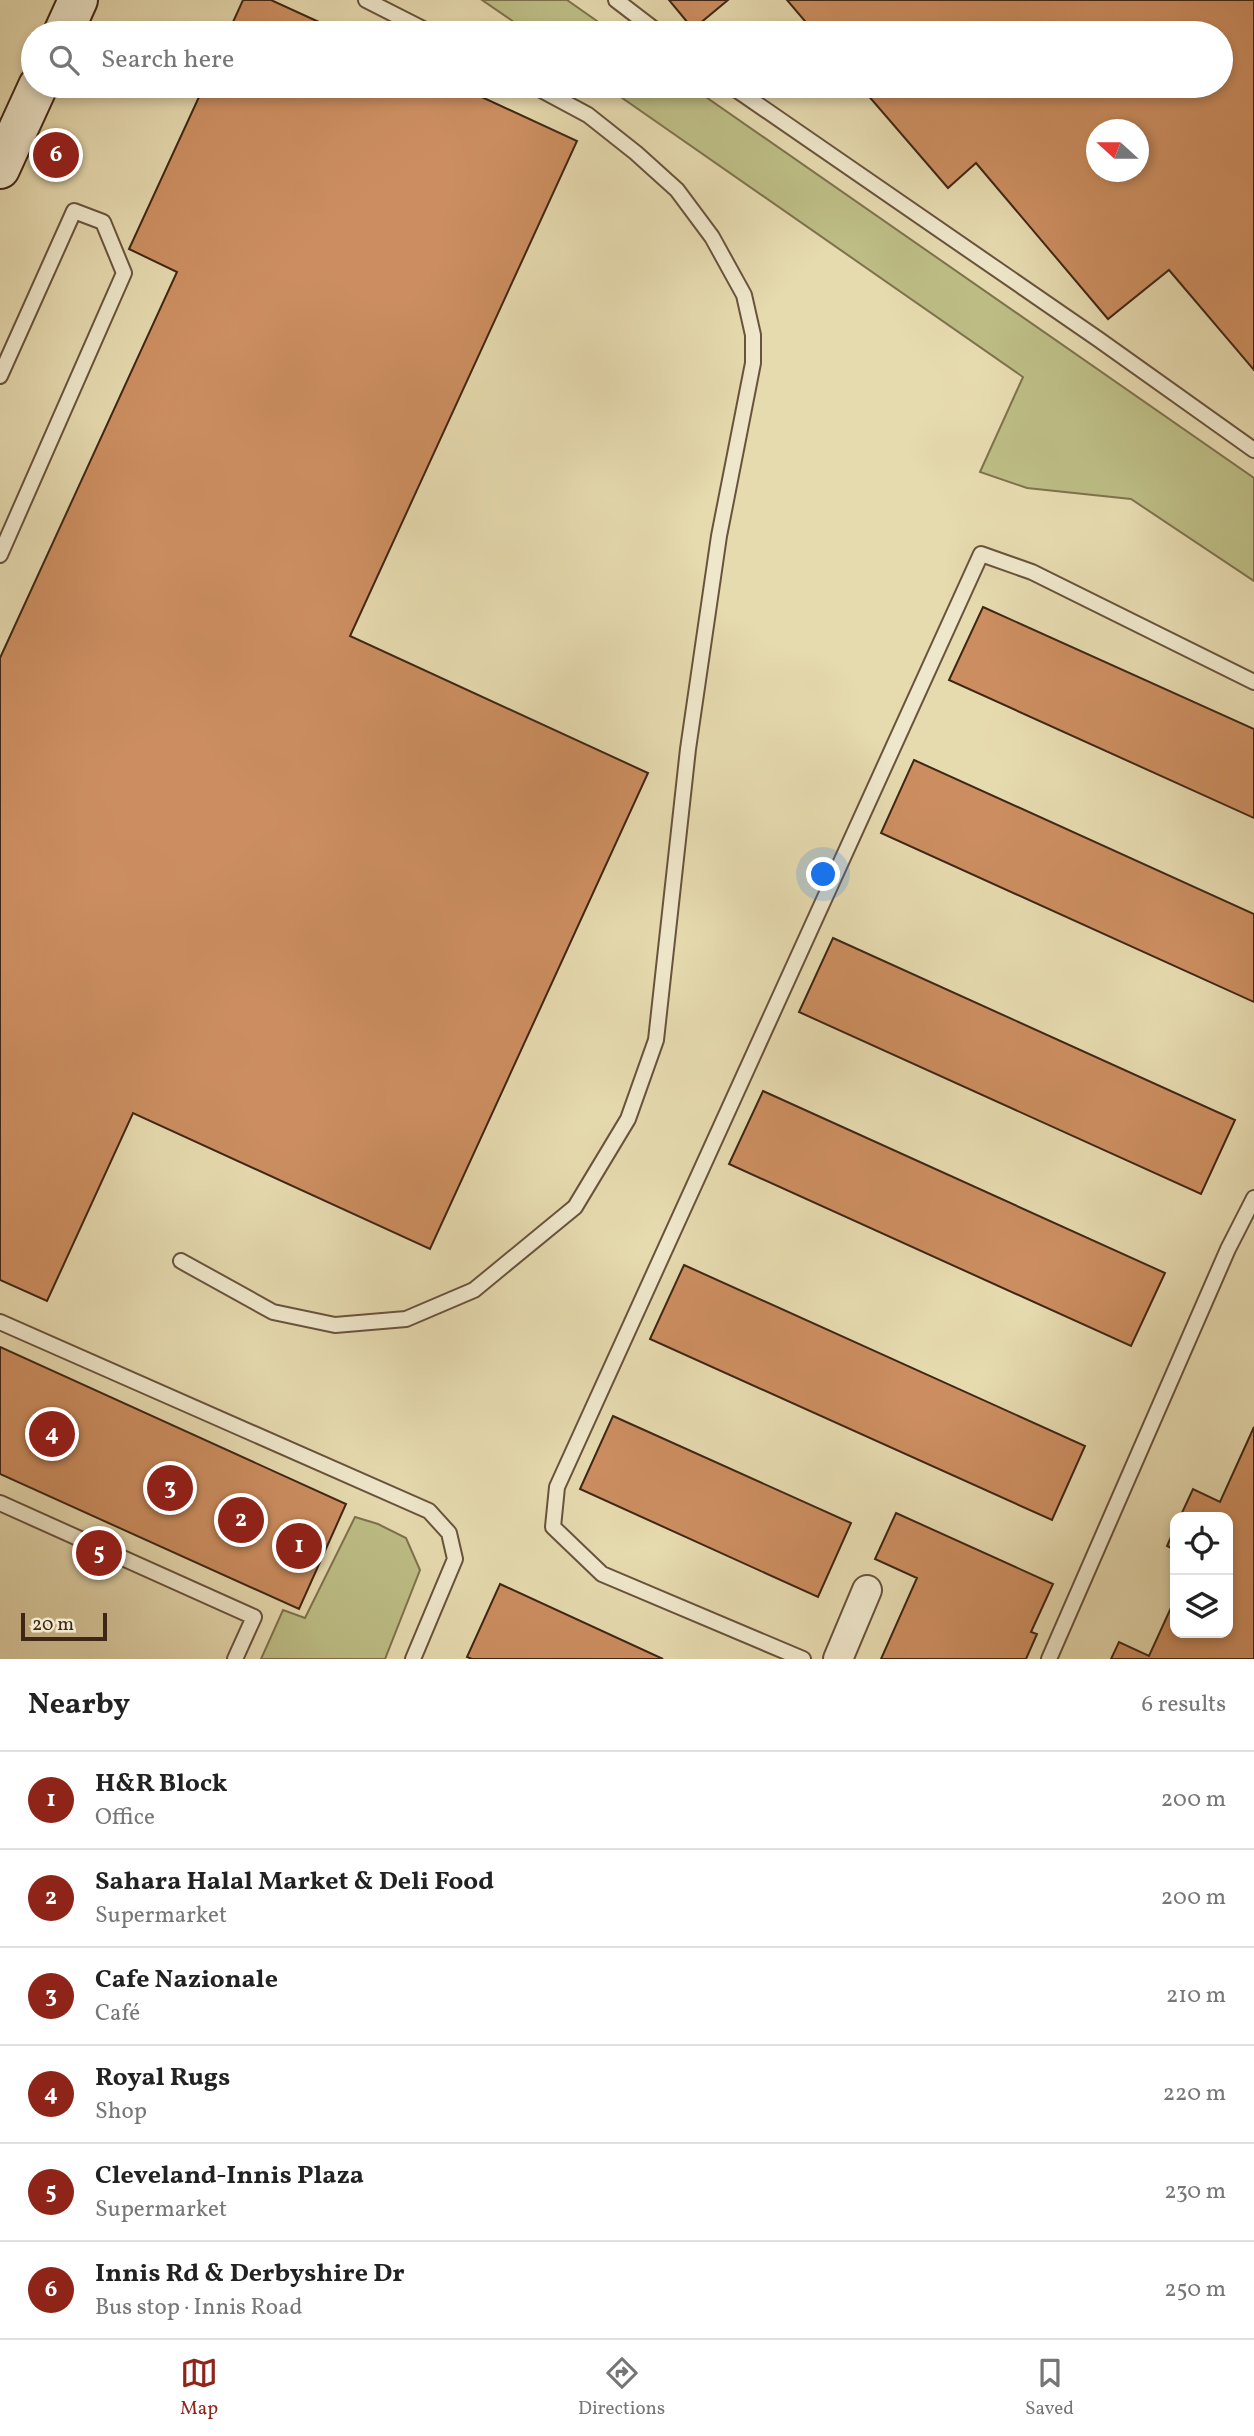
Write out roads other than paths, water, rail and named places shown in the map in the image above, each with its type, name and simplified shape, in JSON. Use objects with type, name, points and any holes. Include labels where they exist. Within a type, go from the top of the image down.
[{"type":"main road","points":[[68,21],[78,0]]},
{"type":"main road","points":[[3,155],[32,98]]},
{"type":"street","points":[[838,1659],[867,1590]]},
{"type":"lane","points":[[366,0],[407,21]]},
{"type":"lane","points":[[616,0],[643,21]]},
{"type":"lane","points":[[181,1261],[273,1312],[335,1325],[406,1319],[474,1290],[575,1207],[628,1119],[656,1040],[688,749],[719,536],[753,363],[753,335],[744,295],[712,237],[677,190],[588,115],[556,98]]},
{"type":"lane","points":[[748,98],[1254,450]]},
{"type":"lane","points":[[0,376],[74,211],[103,222],[124,272],[0,555]]},
{"type":"lane","points":[[803,1659],[602,1574],[553,1527],[557,1487],[981,554],[1032,572],[1254,682]]},
{"type":"lane","points":[[1049,1659],[1228,1249],[1254,1198]]},
{"type":"lane","points":[[0,1322],[429,1511],[449,1533],[455,1559],[414,1659]]},
{"type":"lane","points":[[0,1503],[254,1617],[235,1659]]},
{"type":"place","name":"Innis Rd & Derbyshire Dr","points":[[56,155]]},
{"type":"place","name":"Royal Rugs","points":[[52,1434]]},
{"type":"place","name":"Cafe Nazionale","points":[[170,1488]]},
{"type":"place","name":"Sahara Halal Market & Deli Food","points":[[241,1520]]},
{"type":"place","name":"H&R Block","points":[[299,1546]]},
{"type":"place","name":"Cleveland-Innis Plaza","points":[[99,1553]]}]
